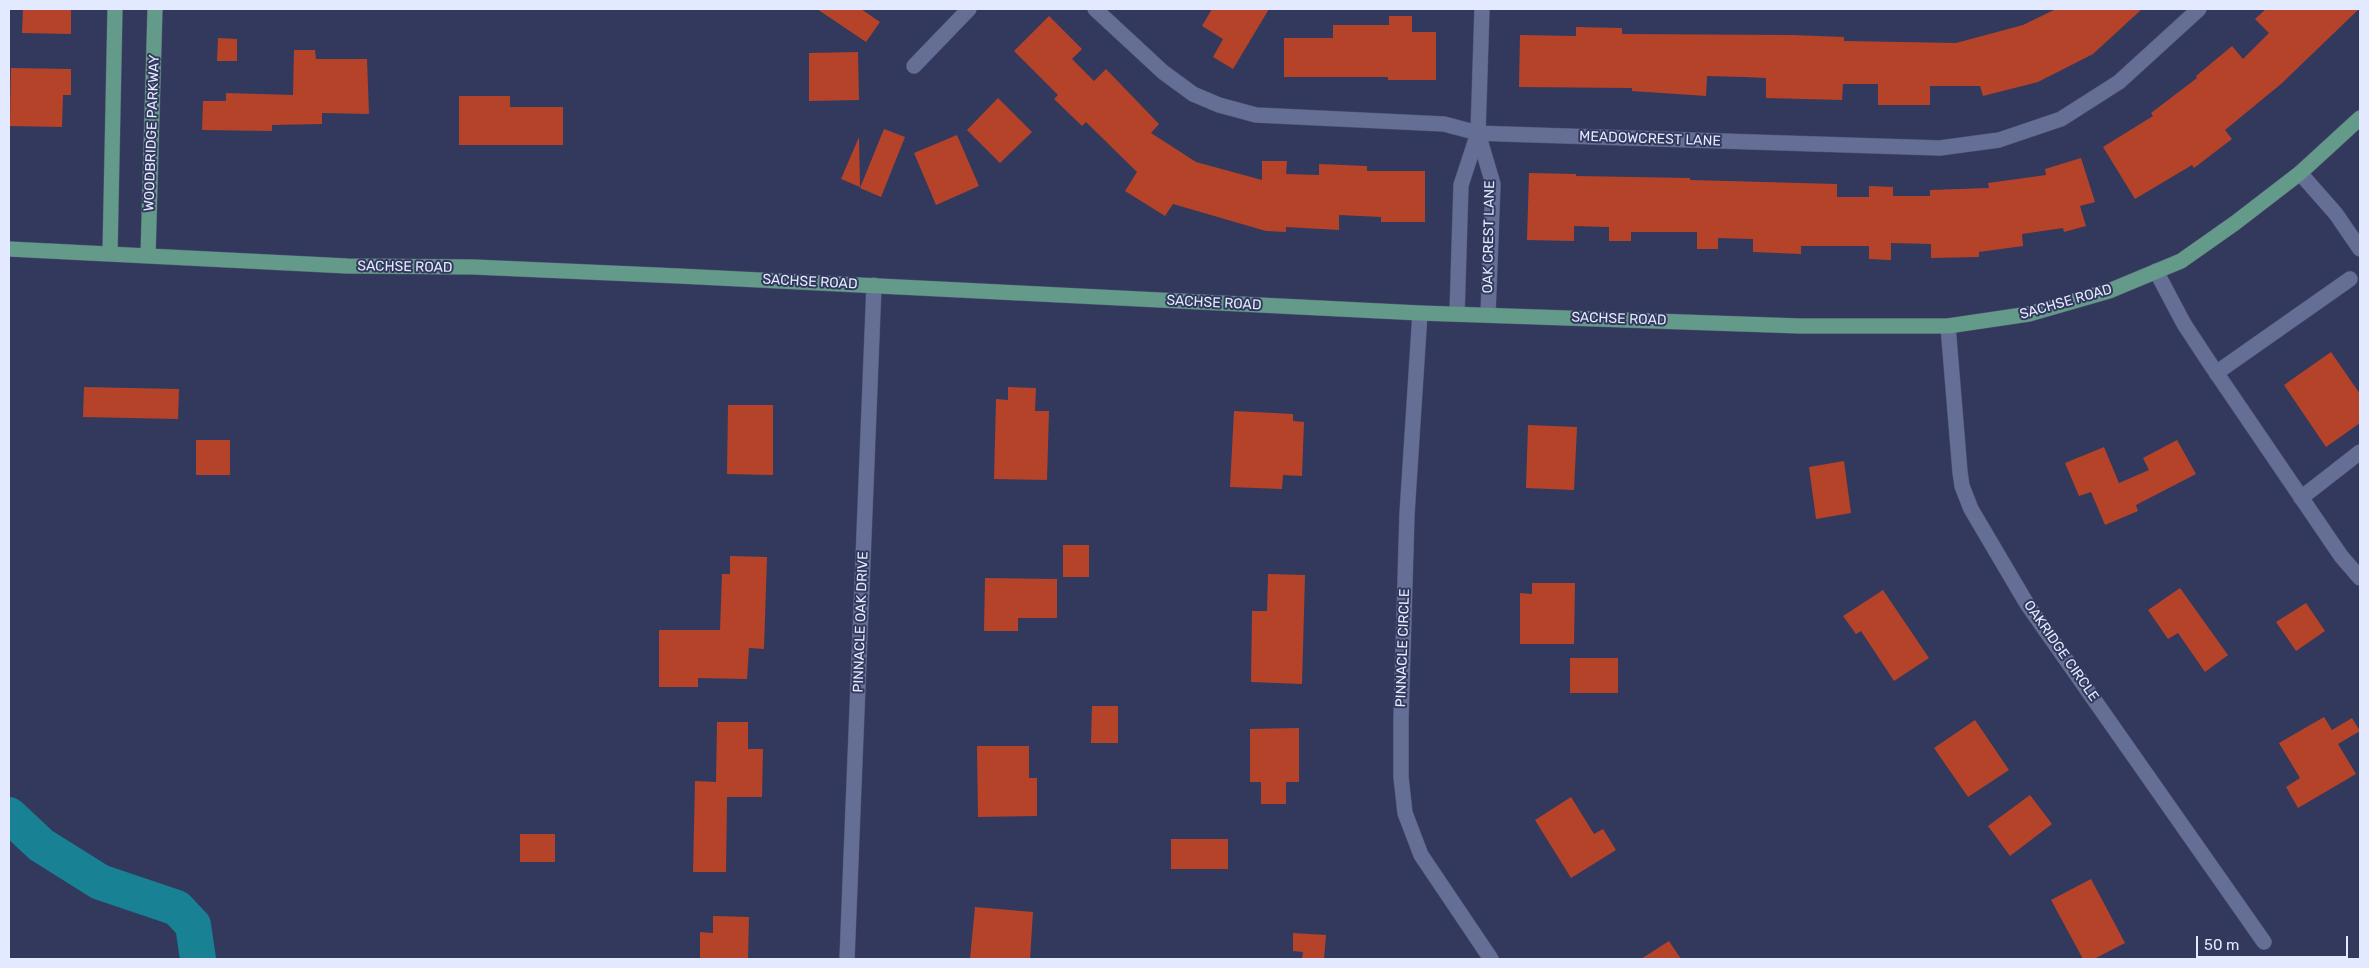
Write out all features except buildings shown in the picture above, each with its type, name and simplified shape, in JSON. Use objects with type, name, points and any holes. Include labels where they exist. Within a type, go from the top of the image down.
[{"type":"main road","points":[[110,254],[115,9]]},
{"type":"main road","name":"WOODBRIDGE PARKWAY","points":[[148,256],[156,9]]},
{"type":"main road","name":"SACHSE ROAD","points":[[9,249],[346,266],[474,268],[874,285],[1420,313],[1800,326],[1948,326],[2029,314],[2109,291],[2181,261],[2235,223],[2300,173],[2360,118]]},
{"type":"street","points":[[914,66],[969,9]]},
{"type":"street","name":"MEADOWCREST LANE","points":[[1095,9],[1163,72],[1193,94],[1219,105],[1256,115],[1444,124],[1478,133],[1940,148],[1998,140],[2061,119],[2119,82],[2199,9]]},
{"type":"street","name":"OAK CREST LANE","points":[[1457,314],[1461,185],[1478,133],[1482,9]]},
{"type":"street","name":"OAK CREST LANE","points":[[1478,133],[1493,184],[1488,314]]},
{"type":"street","points":[[2300,173],[2336,214],[2360,249]]},
{"type":"street","points":[[2156,271],[2184,324],[2216,373],[2341,556],[2358,573]]},
{"type":"street","points":[[2216,373],[2350,279]]},
{"type":"street","name":"PINNACLE OAK DRIVE","points":[[847,959],[874,285]]},
{"type":"street","name":"PINNACLE CIRCLE","points":[[1420,313],[1407,514],[1401,777],[1405,813],[1421,855],[1491,959]]},
{"type":"street","name":"OAKRIDGE CIRCLE","points":[[1948,326],[1960,472],[1962,486],[1971,509],[2027,604],[2264,942]]},
{"type":"street","points":[[2301,498],[2360,452]]},
{"type":"waterway","points":[[9,815],[41,845],[100,882],[177,908],[193,925],[198,959]]}]
